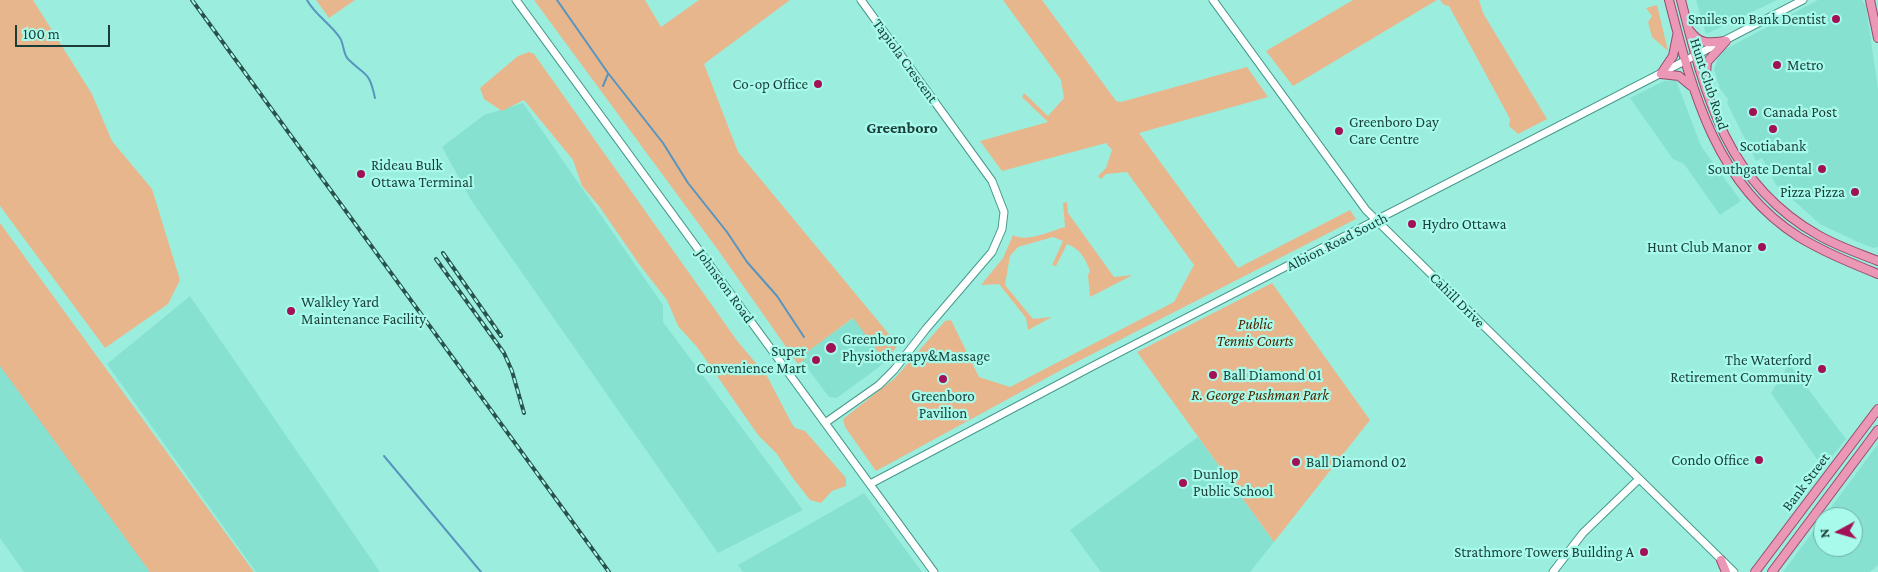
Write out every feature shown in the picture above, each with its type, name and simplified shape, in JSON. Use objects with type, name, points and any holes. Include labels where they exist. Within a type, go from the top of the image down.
[{"type":"main road","name":"Hunt Club Road","points":[[1669,0],[1692,88],[1718,149],[1729,167],[1756,201],[1798,236],[1826,252],[1878,274]]},
{"type":"main road","name":"Hunt Club Road","points":[[1681,0],[1704,90],[1726,141],[1743,167],[1766,196],[1794,219],[1819,236],[1878,260]]},
{"type":"main road","points":[[1870,0],[1878,38]]},
{"type":"main road","points":[[1688,29],[1694,37],[1704,43],[1726,41]]},
{"type":"main road","points":[[1678,32],[1672,56],[1661,74],[1679,76],[1692,88]]},
{"type":"main road","points":[[1704,90],[1707,62],[1726,41]]},
{"type":"main road","points":[[1866,256],[1878,256]]},
{"type":"main road","name":"Bank Street","points":[[1756,572],[1878,409]]},
{"type":"main road","name":"Bank Street","points":[[1772,572],[1878,430]]},
{"type":"main road","points":[[1847,451],[1856,459]]},
{"type":"main road","points":[[1789,527],[1799,536]]},
{"type":"main road","points":[[1721,560],[1726,572]]},
{"type":"street","name":"Johnston Road","points":[[516,0],[934,572]]},
{"type":"street","name":"Tapiola Crescent","points":[[825,423],[879,384],[894,370],[926,328],[992,252],[1002,229],[1004,212],[992,182],[861,0]]},
{"type":"street","name":"Cahill Drive","points":[[1213,0],[1341,178],[1377,221],[1734,572]]},
{"type":"street","name":"Albion Road South","points":[[870,484],[1093,366],[1695,58],[1803,0]]},
{"type":"street","points":[[1553,572],[1583,533],[1638,479]]},
{"type":"shaded area","points":[[1696,0],[1777,0],[1706,34]]},
{"type":"shaded area","points":[[1818,0],[1862,0],[1866,6],[1878,89],[1878,247],[1873,248],[1820,224],[1776,185],[1762,158],[1756,161],[1727,103],[1728,99],[1720,89],[1714,69],[1720,52]]},
{"type":"shaded area","points":[[1676,80],[1701,146],[1741,201],[1720,215],[1684,164],[1673,159],[1630,98],[1664,81]]},
{"type":"shaded area","points":[[523,103],[663,305],[663,322],[803,510],[718,553],[471,200],[442,147],[484,115]]},
{"type":"shaded area","points":[[190,296],[380,572],[256,572],[107,364]]},
{"type":"shaded area","points":[[854,318],[885,361],[837,398],[829,397],[799,357]]},
{"type":"shaded area","points":[[0,361],[155,572],[24,572],[0,538]]},
{"type":"shaded area","points":[[1789,364],[1846,439],[1823,468],[1771,393]]},
{"type":"shaded area","name":"Dunlop Public School","points":[[1198,437],[1274,542],[1250,572],[1101,572],[1070,530]]},
{"type":"shaded area","points":[[1878,444],[1878,565],[1870,572],[1783,572],[1813,532],[1813,557],[1863,557],[1863,507],[1831,507]]},
{"type":"shaded area","points":[[864,493],[922,572],[743,572],[738,565]]},
{"type":"green space","points":[[0,0],[33,0],[92,94],[112,141],[152,189],[180,280],[168,304],[105,348],[0,206]]},
{"type":"green space","points":[[316,0],[355,0],[329,18]]},
{"type":"green space","points":[[534,0],[645,0],[661,27],[699,0],[790,0],[704,64],[738,152],[898,345],[885,361],[853,318],[807,352],[804,360],[798,364],[718,250]]},
{"type":"green space","points":[[1003,0],[1042,0],[1116,101],[1121,102],[1247,67],[1268,97],[1139,133],[1238,268],[1350,210],[1356,219],[1063,369],[876,471],[845,427],[843,419],[895,378],[945,321],[951,320],[979,377],[1010,387],[1174,302],[1194,265],[1127,172],[1106,174],[1101,179],[1098,176],[1106,168],[1112,150],[1106,143],[1002,171],[980,141],[1048,122],[1022,97],[1024,93],[1048,116],[1064,98],[1061,80]]},
{"type":"green space","points":[[1353,0],[1437,0],[1293,86],[1266,51]]},
{"type":"green space","points":[[1440,0],[1479,0],[1483,13],[1547,119],[1518,134],[1509,126],[1510,119],[1449,6],[1444,5]]},
{"type":"green space","points":[[1657,5],[1668,51],[1652,37],[1648,22],[1652,16],[1646,8]]},
{"type":"green space","points":[[529,52],[534,54],[738,342],[767,376],[792,424],[795,428],[805,431],[846,478],[846,486],[832,491],[821,503],[810,500],[777,454],[758,435],[697,347],[678,326],[667,300],[639,264],[599,206],[582,186],[573,160],[524,100],[502,111],[484,99],[480,88],[518,56]]},
{"type":"green space","points":[[1067,202],[1068,213],[1114,277],[1133,275],[1090,297],[1088,275],[1090,271],[1084,258],[1075,248],[1067,244],[1056,266],[1052,265],[1063,241],[1053,237],[1018,247],[1010,256],[1005,285],[1033,319],[1052,317],[1028,330],[1026,318],[999,284],[981,285],[1003,258],[1013,235],[1025,238],[1032,237],[1065,227],[1063,203]]},
{"type":"green space","points":[[0,223],[254,572],[150,572],[0,366]]},
{"type":"green space","name":"R. George Pushman Park","points":[[1272,283],[1370,420],[1274,542],[1137,352]]},
{"type":"waterway","points":[[307,0],[340,38],[348,59],[369,78],[375,98]]},
{"type":"waterway","points":[[557,0],[608,73],[663,143],[688,183],[727,232],[747,262],[777,296],[804,337]]},
{"type":"waterway","points":[[603,86],[608,74]]},
{"type":"waterway","points":[[384,456],[481,572]]},
{"type":"railway","points":[[192,0],[609,572]]},
{"type":"railway","points":[[443,253],[501,336]]},
{"type":"railway","points":[[436,259],[504,353],[512,371],[524,413]]},
{"type":"place","name":"Smiles on Bank Dentist","points":[[1836,19]]},
{"type":"place","name":"Metro","points":[[1777,65]]},
{"type":"place","name":"Co-op Office","points":[[818,84]]},
{"type":"place","name":"Canada Post","points":[[1753,112]]},
{"type":"place","name":"Scotiabank","points":[[1773,129]]},
{"type":"place","name":"Greenboro Day Care Centre","points":[[1339,131]]},
{"type":"place","name":"Southgate Dental","points":[[1822,169]]},
{"type":"place","name":"Rideau Bulk Ottawa Terminal","points":[[361,174]]},
{"type":"place","name":"Pizza Pizza","points":[[1855,192]]},
{"type":"place","name":"Hydro Ottawa","points":[[1412,224]]},
{"type":"place","name":"Hunt Club Manor","points":[[1762,247]]},
{"type":"place","name":"Walkley Yard Maintenance Facility","points":[[291,311]]},
{"type":"place","name":"Greenboro Physiotherapy&Massage","points":[[831,348]]},
{"type":"place","name":"Super Convenience Mart","points":[[816,360]]},
{"type":"place","name":"The Waterford Retirement Community","points":[[1822,369]]},
{"type":"place","name":"Ball Diamond 01","points":[[1213,375]]},
{"type":"place","name":"Greenboro Pavilion","points":[[943,379]]},
{"type":"place","name":"Condo Office","points":[[1759,460]]},
{"type":"place","name":"Ball Diamond 02","points":[[1296,462]]},
{"type":"place","name":"Dunlop Public School","points":[[1183,483]]},
{"type":"place","name":"Strathmore Towers Building A","points":[[1644,552]]},
{"type":"district","name":"Greenboro","points":[[902,128]]},
{"type":"park label","name":"Public Tennis Courts","points":[[1255,332]]}]
